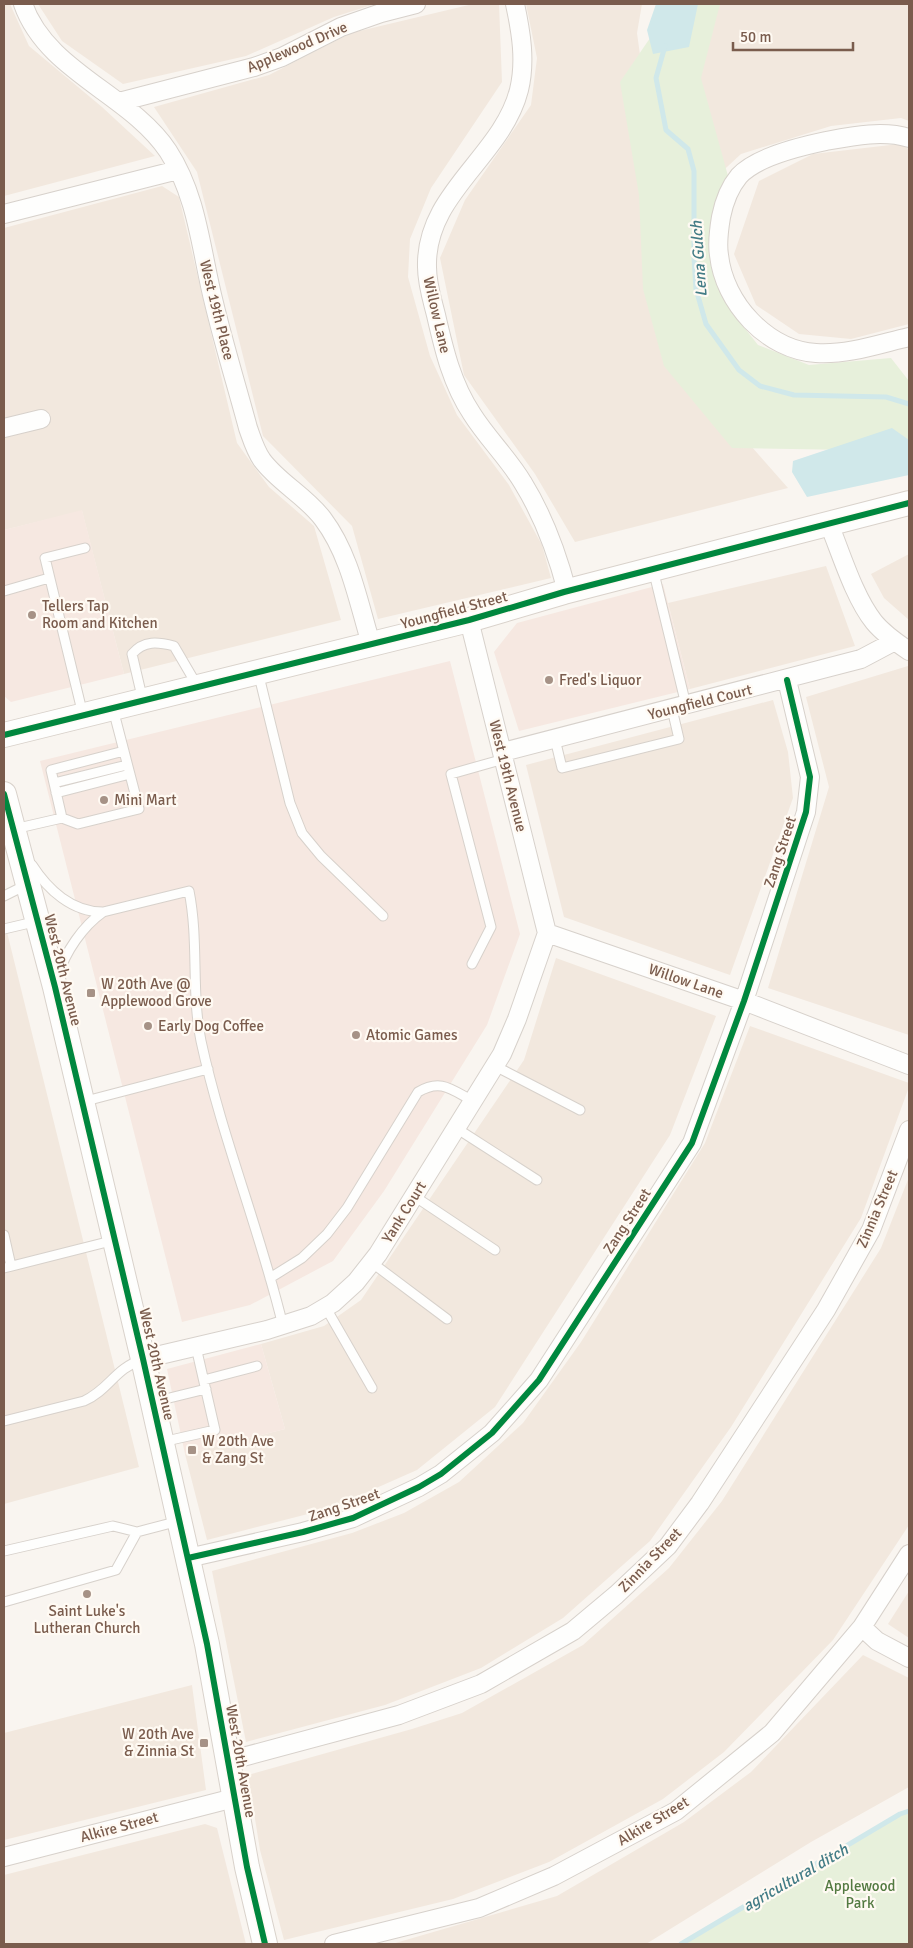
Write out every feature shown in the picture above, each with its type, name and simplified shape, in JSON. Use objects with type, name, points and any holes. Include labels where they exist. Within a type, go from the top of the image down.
[{"type":"street","name":"West 19th Place","points":[[23,4],[30,19],[49,46],[119,102],[156,136],[178,170],[192,203],[214,303],[255,448],[268,466],[286,484],[307,500],[330,528],[347,562],[371,644]]},
{"type":"street","name":"Applewood Drive","points":[[119,102],[254,67],[282,57],[341,27],[381,13],[416,4]]},
{"type":"street","name":"Willow Lane","points":[[515,4],[522,49],[519,90],[504,124],[442,209],[433,228],[428,246],[427,275],[443,346],[456,384],[472,414],[523,482],[535,504],[558,558],[567,591]]},
{"type":"street","points":[[909,138],[879,134],[851,137],[818,143],[778,154],[740,175],[730,189],[723,209],[719,230],[719,256],[725,280],[738,304],[753,323],[770,337],[791,347],[814,353],[839,353],[909,337]]},
{"type":"street","points":[[4,214],[178,170]]},
{"type":"street","points":[[4,428],[41,419]]},
{"type":"street","name":"Youngfield Street","points":[[4,735],[469,620],[567,591],[909,503]]},
{"type":"street","points":[[829,524],[857,592],[874,621],[902,646]]},
{"type":"street","name":"West 19th Avenue","points":[[469,620],[546,933]]},
{"type":"street","name":"Youngfield Court","points":[[503,756],[555,739],[787,680],[902,646]]},
{"type":"street","name":"Zang Street","points":[[188,1558],[303,1532],[353,1518],[419,1487],[441,1474],[492,1432],[539,1380],[692,1144],[744,1001],[806,812],[810,778],[787,680]]},
{"type":"street","name":"West 20th Avenue","points":[[4,794],[55,987],[153,1402],[210,1663],[247,1867],[265,1944]]},
{"type":"street","name":"Willow Lane","points":[[546,933],[744,1001],[909,1065]]},
{"type":"street","name":"Yank Court","points":[[143,1359],[284,1326],[326,1308],[356,1282],[414,1196],[502,1054],[517,1019],[546,933]]},
{"type":"street","name":"Zinnia Street","points":[[228,1761],[399,1715],[481,1684],[572,1631],[616,1595],[668,1546],[700,1503],[826,1310],[871,1230],[909,1130]]},
{"type":"street","name":"Alkire Street","points":[[334,1944],[478,1908],[554,1876],[676,1811],[772,1732],[862,1627],[909,1554]]},
{"type":"street","points":[[862,1627],[877,1642],[909,1658]]},
{"type":"street","name":"Alkire Street","points":[[4,1857],[234,1798]]},
{"type":"lane","points":[[83,716],[45,558],[85,548]]},
{"type":"lane","points":[[555,739],[562,768],[679,740],[679,707],[653,569]]},
{"type":"lane","points":[[4,591],[49,578]]},
{"type":"lane","points":[[143,701],[132,654],[137,647],[158,642],[174,646],[198,687]]},
{"type":"lane","points":[[258,672],[292,808],[302,833],[321,856],[383,916]]},
{"type":"lane","points":[[103,912],[79,907],[53,891],[39,876],[11,825],[62,818],[78,824],[139,809],[113,708]]},
{"type":"lane","points":[[62,818],[51,770],[124,751]]},
{"type":"lane","points":[[472,964],[490,927],[451,774],[503,756]]},
{"type":"lane","points":[[54,783],[127,765]]},
{"type":"lane","points":[[56,793],[130,774]]},
{"type":"lane","points":[[4,896],[28,884]]},
{"type":"lane","points":[[55,987],[62,963],[75,942],[92,920],[103,912],[189,891],[195,921],[197,1017],[208,1069],[224,1129],[284,1326]]},
{"type":"lane","points":[[4,929],[38,921]]},
{"type":"lane","points":[[495,1066],[580,1110]]},
{"type":"lane","points":[[82,1102],[208,1069]]},
{"type":"lane","points":[[270,1278],[302,1258],[327,1234],[346,1208],[418,1092],[434,1084],[444,1086],[473,1101]]},
{"type":"lane","points":[[456,1128],[537,1180]]},
{"type":"lane","points":[[414,1196],[495,1250]]},
{"type":"lane","points":[[4,1235],[8,1267],[115,1240]]},
{"type":"lane","points":[[371,1262],[448,1319]]},
{"type":"lane","points":[[326,1308],[372,1388]]},
{"type":"lane","points":[[162,1442],[215,1430],[196,1346]]},
{"type":"lane","points":[[4,1421],[84,1401],[96,1395],[124,1367],[143,1359]]},
{"type":"lane","points":[[204,1380],[257,1366]]},
{"type":"lane","points":[[153,1402],[206,1390]]},
{"type":"lane","points":[[4,1551],[113,1526],[136,1532],[179,1520]]},
{"type":"lane","points":[[4,1602],[116,1570],[136,1532]]},
{"type":"shaded area","points":[[4,4],[10,4],[29,46],[102,107],[155,156],[4,196]]},
{"type":"shaded area","points":[[38,4],[375,4],[334,17],[246,56],[123,84],[62,41]]},
{"type":"shaded area","points":[[473,4],[499,4],[502,82],[431,188],[410,239],[408,277],[430,356],[457,415],[509,485],[542,545],[551,578],[378,619],[352,526],[263,436],[197,172],[154,107],[269,75],[351,33]]},
{"type":"shaded area","points":[[526,4],[642,4],[637,33],[683,369],[788,488],[575,542],[535,474],[464,375],[440,258],[465,200],[531,105],[537,58]]},
{"type":"shaded area","points":[[700,4],[909,4],[909,121],[901,118],[831,126],[741,154],[714,179],[688,82]]},
{"type":"shaded area","points":[[899,144],[909,149],[909,324],[851,339],[799,334],[756,305],[734,254],[759,181],[813,154]]},
{"type":"shaded area","points":[[162,186],[179,197],[237,443],[269,487],[314,526],[341,620],[124,674],[82,511],[4,530],[4,228]]},
{"type":"shaded area","points":[[82,510],[124,674],[11,702],[4,696],[4,530]]},
{"type":"shaded area","points":[[909,554],[909,620],[884,598],[871,574]]},
{"type":"shaded area","points":[[826,566],[855,646],[690,689],[668,603]]},
{"type":"shaded area","points":[[663,584],[690,689],[519,731],[494,652],[517,623]]},
{"type":"shaded area","points":[[450,661],[520,934],[487,1025],[384,1191],[333,1261],[250,1305],[182,1322],[40,761]]},
{"type":"shaded area","points":[[909,666],[909,1035],[768,988],[829,787],[806,697]]},
{"type":"shaded area","points":[[773,700],[788,752],[793,798],[730,975],[564,917],[526,765]]},
{"type":"shaded area","points":[[4,920],[139,1467],[4,1504]]},
{"type":"shaded area","points":[[556,958],[716,1016],[670,1135],[495,1407],[417,1470],[331,1508],[207,1540],[185,1454],[285,1429],[261,1344],[324,1326],[361,1300],[524,1060]]},
{"type":"shaded area","points":[[750,1026],[909,1083],[909,1087],[861,1218],[731,1427],[650,1541],[563,1618],[481,1668],[385,1705],[246,1742],[212,1571],[352,1533],[404,1513],[459,1482],[523,1423],[581,1342],[705,1143]]},
{"type":"shaded area","points":[[909,1177],[909,1525],[833,1640],[724,1752],[663,1799],[549,1862],[453,1899],[284,1940],[260,1850],[248,1775],[462,1713],[583,1645],[669,1568],[722,1501],[881,1248]]},
{"type":"shaded area","points":[[261,1344],[285,1429],[185,1454],[167,1369]]},
{"type":"shaded area","points":[[909,1591],[909,1638],[888,1624]]},
{"type":"shaded area","points":[[863,1655],[909,1678],[909,1787],[811,1842],[646,1944],[392,1944],[557,1896],[684,1822],[751,1772]]},
{"type":"shaded area","points":[[192,1685],[206,1790],[4,1840],[4,1733]]},
{"type":"shaded area","points":[[205,1824],[217,1828],[246,1944],[4,1944],[4,1875]]},
{"type":"green space","points":[[677,4],[720,4],[701,78],[728,176],[714,204],[712,256],[732,312],[758,345],[809,365],[891,358],[909,381],[909,451],[732,448],[664,366],[643,289],[639,195],[620,82],[648,41]]},
{"type":"green space","name":"Applewood Park","points":[[909,1811],[909,1944],[681,1944],[900,1814]]},
{"type":"water","points":[[656,4],[698,4],[689,47],[653,54],[647,30]]},
{"type":"water","points":[[892,428],[909,440],[909,475],[807,497],[792,472],[793,461]]},
{"type":"waterway","name":"Lena Gulch","points":[[665,46],[656,78],[666,130],[688,149],[694,171],[696,289],[706,324],[739,370],[760,386],[794,395],[886,397],[909,404]]},
{"type":"waterway","name":"agricultural ditch","points":[[681,1944],[900,1814],[909,1811]]},
{"type":"cycle path","points":[[4,735],[469,620],[564,592],[909,503]]},
{"type":"cycle path","points":[[188,1558],[303,1532],[353,1518],[419,1487],[441,1474],[492,1433],[539,1380],[692,1143],[744,1001],[806,812],[810,777],[787,680]]},
{"type":"cycle path","points":[[4,794],[55,987],[143,1359],[207,1644],[247,1867],[265,1944]]},
{"type":"place","name":"Tellers Tap Room and Kitchen","points":[[32,615]]},
{"type":"place","name":"Fred's Liquor","points":[[549,680]]},
{"type":"place","name":"Mini Mart","points":[[104,800]]},
{"type":"place","name":"W 20th Ave @ Applewood Grove","points":[[91,993]]},
{"type":"place","name":"Early Dog Coffee","points":[[148,1026]]},
{"type":"place","name":"Atomic Games","points":[[356,1035]]},
{"type":"place","name":"W 20th Ave & Zang St","points":[[192,1450]]},
{"type":"place","name":"Saint Luke's Lutheran Church","points":[[87,1594]]},
{"type":"place","name":"W 20th Ave & Zinnia St","points":[[204,1743]]}]
